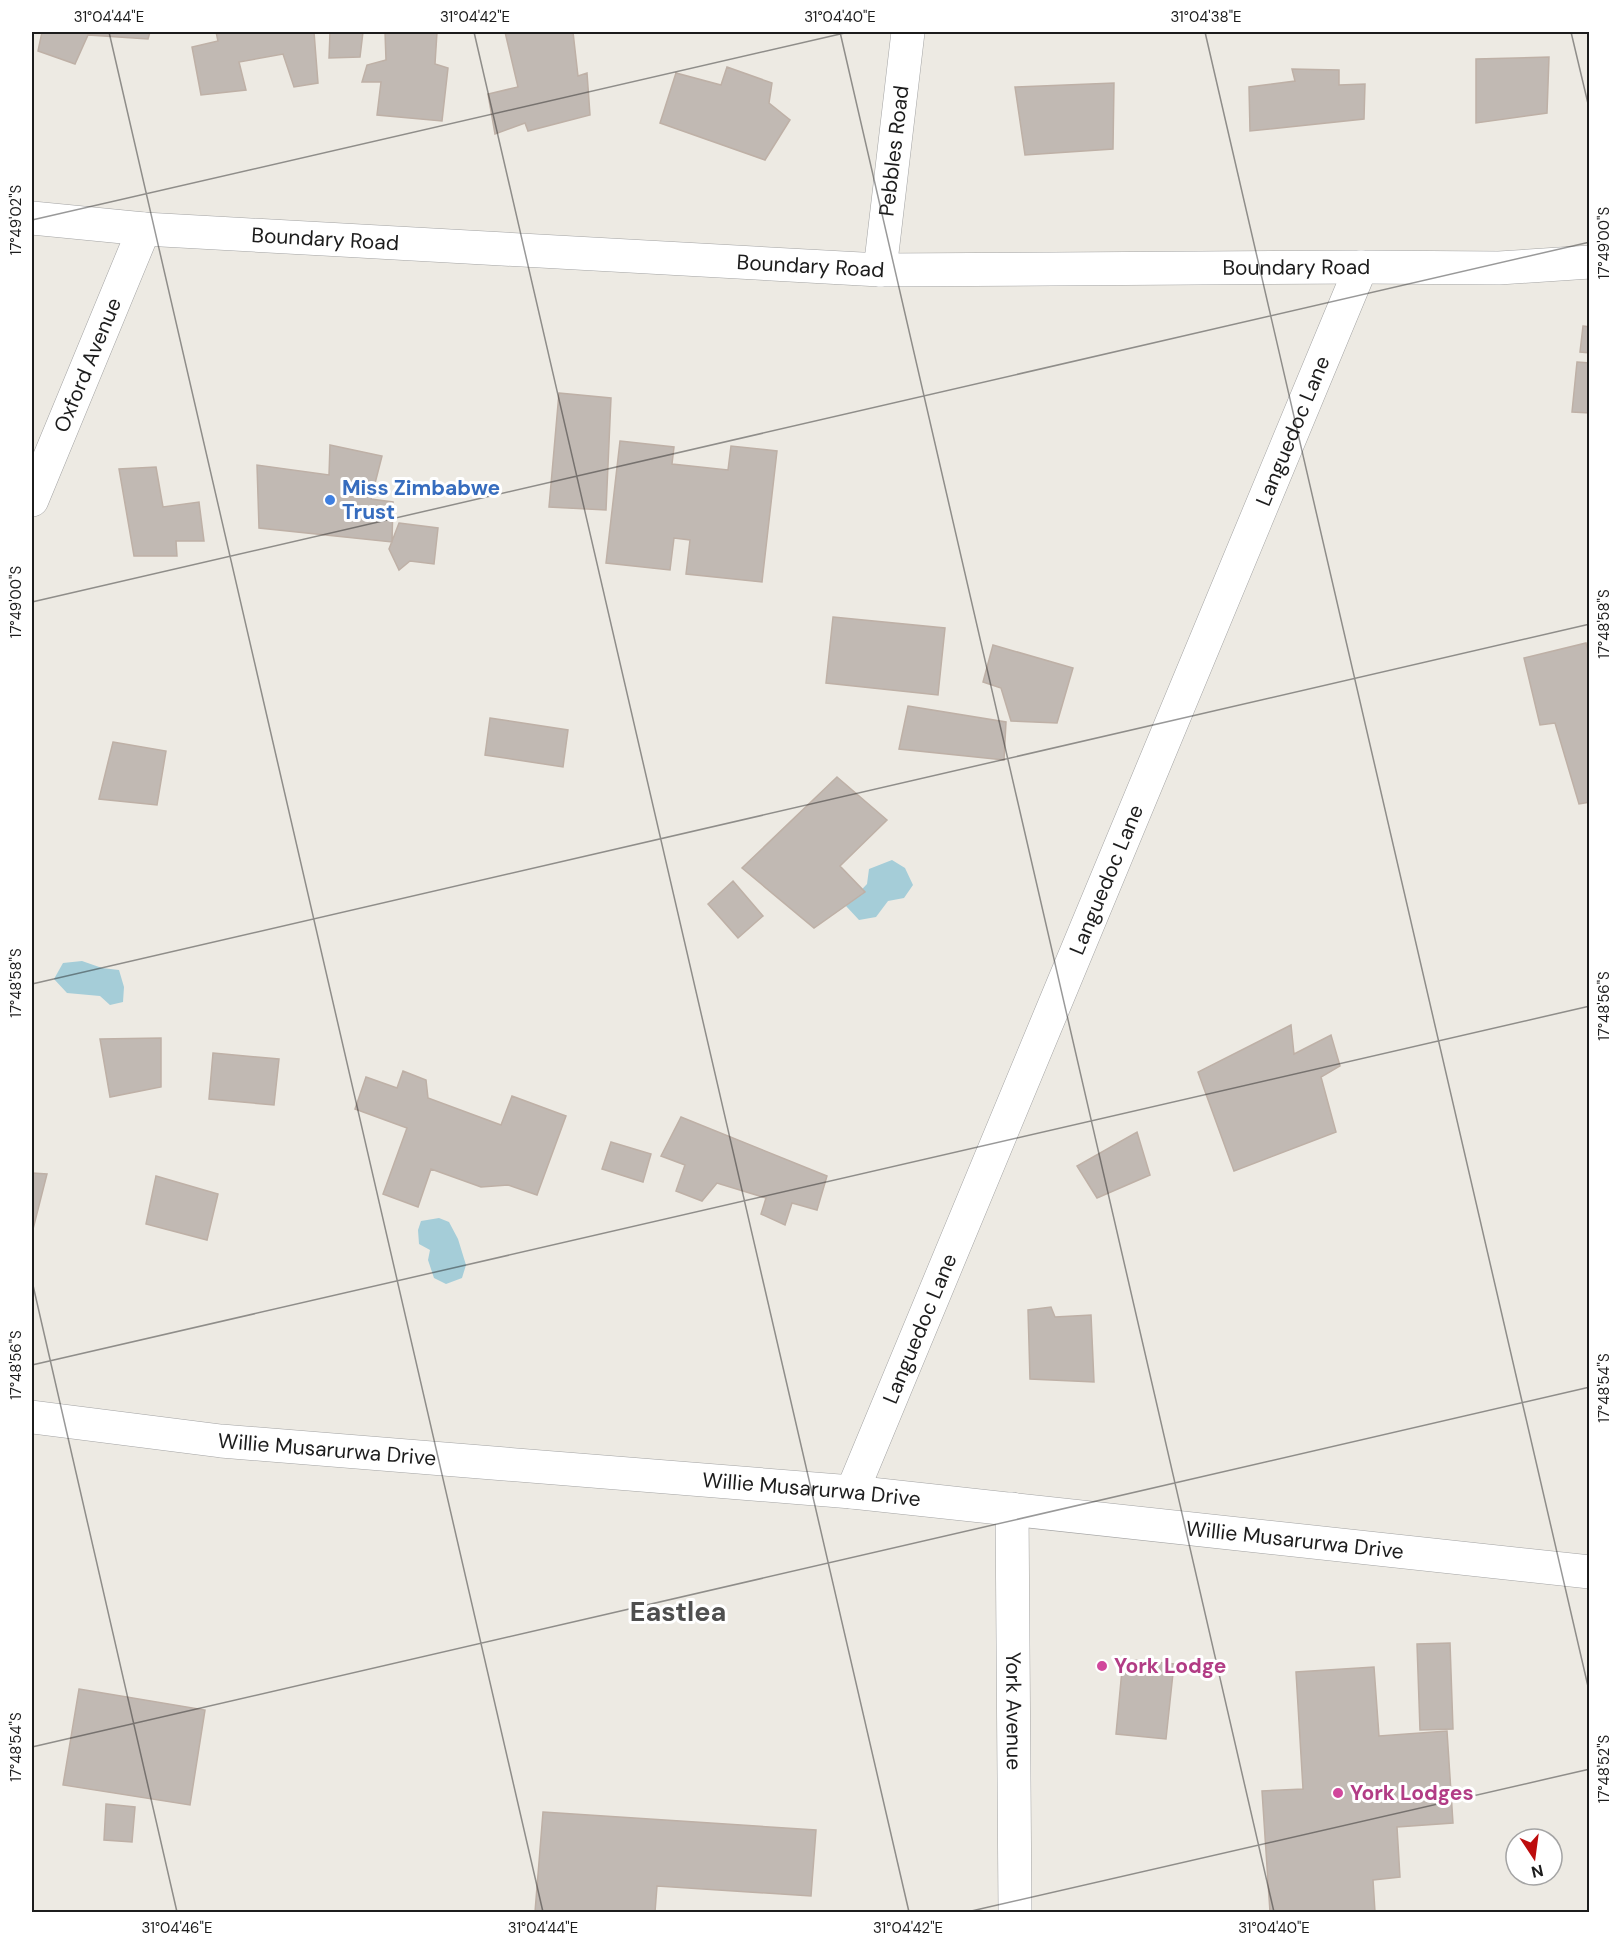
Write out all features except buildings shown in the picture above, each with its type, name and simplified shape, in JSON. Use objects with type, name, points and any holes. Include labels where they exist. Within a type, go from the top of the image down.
[{"type":"street","name":"Pebbles Road","points":[[880,270],[908,32]]},
{"type":"street","name":"Boundary Road","points":[[32,218],[144,230],[880,270],[1499,268],[1590,262]]},
{"type":"street","name":"Oxford Avenue","points":[[32,500],[144,230]]},
{"type":"street","name":"Languedoc Lane","points":[[852,1492],[1360,267]]},
{"type":"street","name":"Willie Musarurwa Drive","points":[[32,1417],[221,1441],[852,1492],[1590,1572]]},
{"type":"street","name":"York Avenue","points":[[1012,1509],[1014,1912]]},
{"type":"water","points":[[892,860],[905,868],[913,885],[904,898],[888,901],[876,917],[859,920],[846,906],[867,884],[869,869]]},
{"type":"water","points":[[82,961],[102,968],[119,970],[124,987],[123,1002],[110,1005],[100,996],[67,993],[54,979],[63,963]]},
{"type":"water","points":[[439,1218],[449,1222],[458,1239],[466,1265],[462,1278],[446,1284],[434,1278],[428,1260],[430,1250],[419,1244],[418,1230],[421,1221]]},
{"type":"place","name":"Miss Zimbabwe Trust","points":[[330,500]]},
{"type":"place","name":"York Lodge","points":[[1102,1666]]},
{"type":"place","name":"York Lodges","points":[[1338,1793]]},
{"type":"district","name":"Eastlea","points":[[678,1611]]}]
